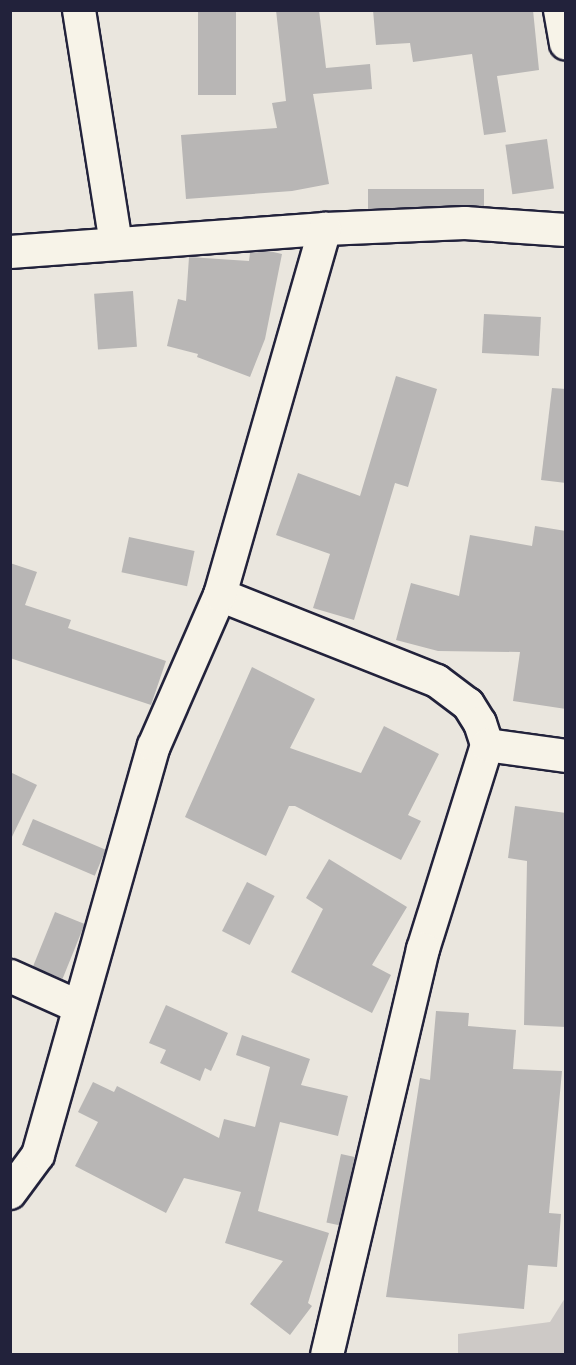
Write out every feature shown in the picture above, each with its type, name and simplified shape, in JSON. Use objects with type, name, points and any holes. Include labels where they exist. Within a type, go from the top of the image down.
[{"type":"street","points":[[79,10],[116,243]]},
{"type":"street","points":[[560,10],[566,43]]},
{"type":"street","points":[[10,252],[325,229],[465,223],[566,230]]},
{"type":"street","points":[[10,1193],[38,1155],[77,1006],[154,746],[220,595],[325,229]]},
{"type":"street","points":[[220,595],[437,681],[468,704],[480,723],[488,745],[423,949],[327,1354]]},
{"type":"street","points":[[488,745],[566,756]]},
{"type":"street","points":[[10,976],[77,1006]]},
{"type":"shaded area","points":[[565,1298],[565,1354],[458,1354],[458,1334],[550,1322]]},
{"type":"building","points":[[198,10],[236,10],[236,95],[198,95]]},
{"type":"building","points":[[276,10],[319,10],[326,68],[370,64],[372,89],[313,94],[329,184],[292,191],[186,199],[181,135],[277,128],[272,103],[286,101]]},
{"type":"building","points":[[373,10],[533,10],[539,70],[497,76],[506,132],[484,135],[472,54],[413,62],[410,43],[376,45]]},
{"type":"building","points":[[547,139],[554,189],[512,194],[505,145]]},
{"type":"building","points":[[368,189],[484,189],[484,206],[368,209]]},
{"type":"building","points":[[269,251],[282,254],[265,339],[250,377],[197,357],[198,354],[167,346],[178,299],[186,301],[189,257],[249,261],[250,253]]},
{"type":"building","points":[[133,291],[137,347],[98,350],[94,294]]},
{"type":"building","points":[[484,314],[541,317],[539,356],[482,353]]},
{"type":"building","points":[[396,376],[437,389],[408,487],[395,483],[354,620],[313,608],[330,554],[276,535],[298,473],[360,496]]},
{"type":"building","points":[[552,388],[566,389],[566,483],[541,480]]},
{"type":"building","points":[[535,526],[566,531],[566,709],[513,701],[520,652],[438,651],[396,640],[411,583],[459,596],[470,535],[532,546]]},
{"type":"building","points":[[129,537],[195,551],[187,586],[122,572]]},
{"type":"building","points":[[10,563],[37,572],[25,605],[71,620],[68,628],[166,661],[151,705],[10,658]]},
{"type":"building","points":[[252,667],[315,699],[290,748],[361,773],[384,726],[439,754],[408,815],[421,821],[401,860],[295,806],[289,806],[266,856],[185,817]]},
{"type":"building","points":[[10,772],[37,785],[10,841]]},
{"type":"building","points":[[515,806],[566,813],[566,1027],[524,1025],[527,861],[508,858]]},
{"type":"building","points":[[33,819],[106,850],[95,876],[22,845]]},
{"type":"building","points":[[329,859],[407,907],[372,965],[391,975],[372,1013],[291,972],[323,909],[306,898]]},
{"type":"building","points":[[247,882],[275,896],[250,945],[222,931]]},
{"type":"building","points":[[55,912],[85,924],[63,979],[33,967]]},
{"type":"building","points":[[166,1005],[228,1033],[211,1071],[205,1068],[200,1081],[160,1063],[166,1050],[149,1043]]},
{"type":"building","points":[[436,1011],[469,1013],[468,1026],[516,1030],[513,1069],[562,1071],[549,1213],[561,1214],[557,1267],[528,1265],[524,1309],[386,1297],[420,1078],[430,1080]]},
{"type":"building","points":[[242,1035],[310,1059],[301,1085],[348,1096],[338,1136],[280,1122],[258,1211],[329,1233],[308,1303],[312,1306],[290,1335],[250,1304],[283,1261],[225,1243],[241,1192],[184,1178],[166,1213],[75,1166],[98,1122],[78,1112],[93,1082],[114,1092],[117,1086],[219,1138],[224,1119],[255,1127],[270,1067],[236,1055]]},
{"type":"building","points":[[341,1154],[355,1157],[340,1225],[326,1222]]}]
